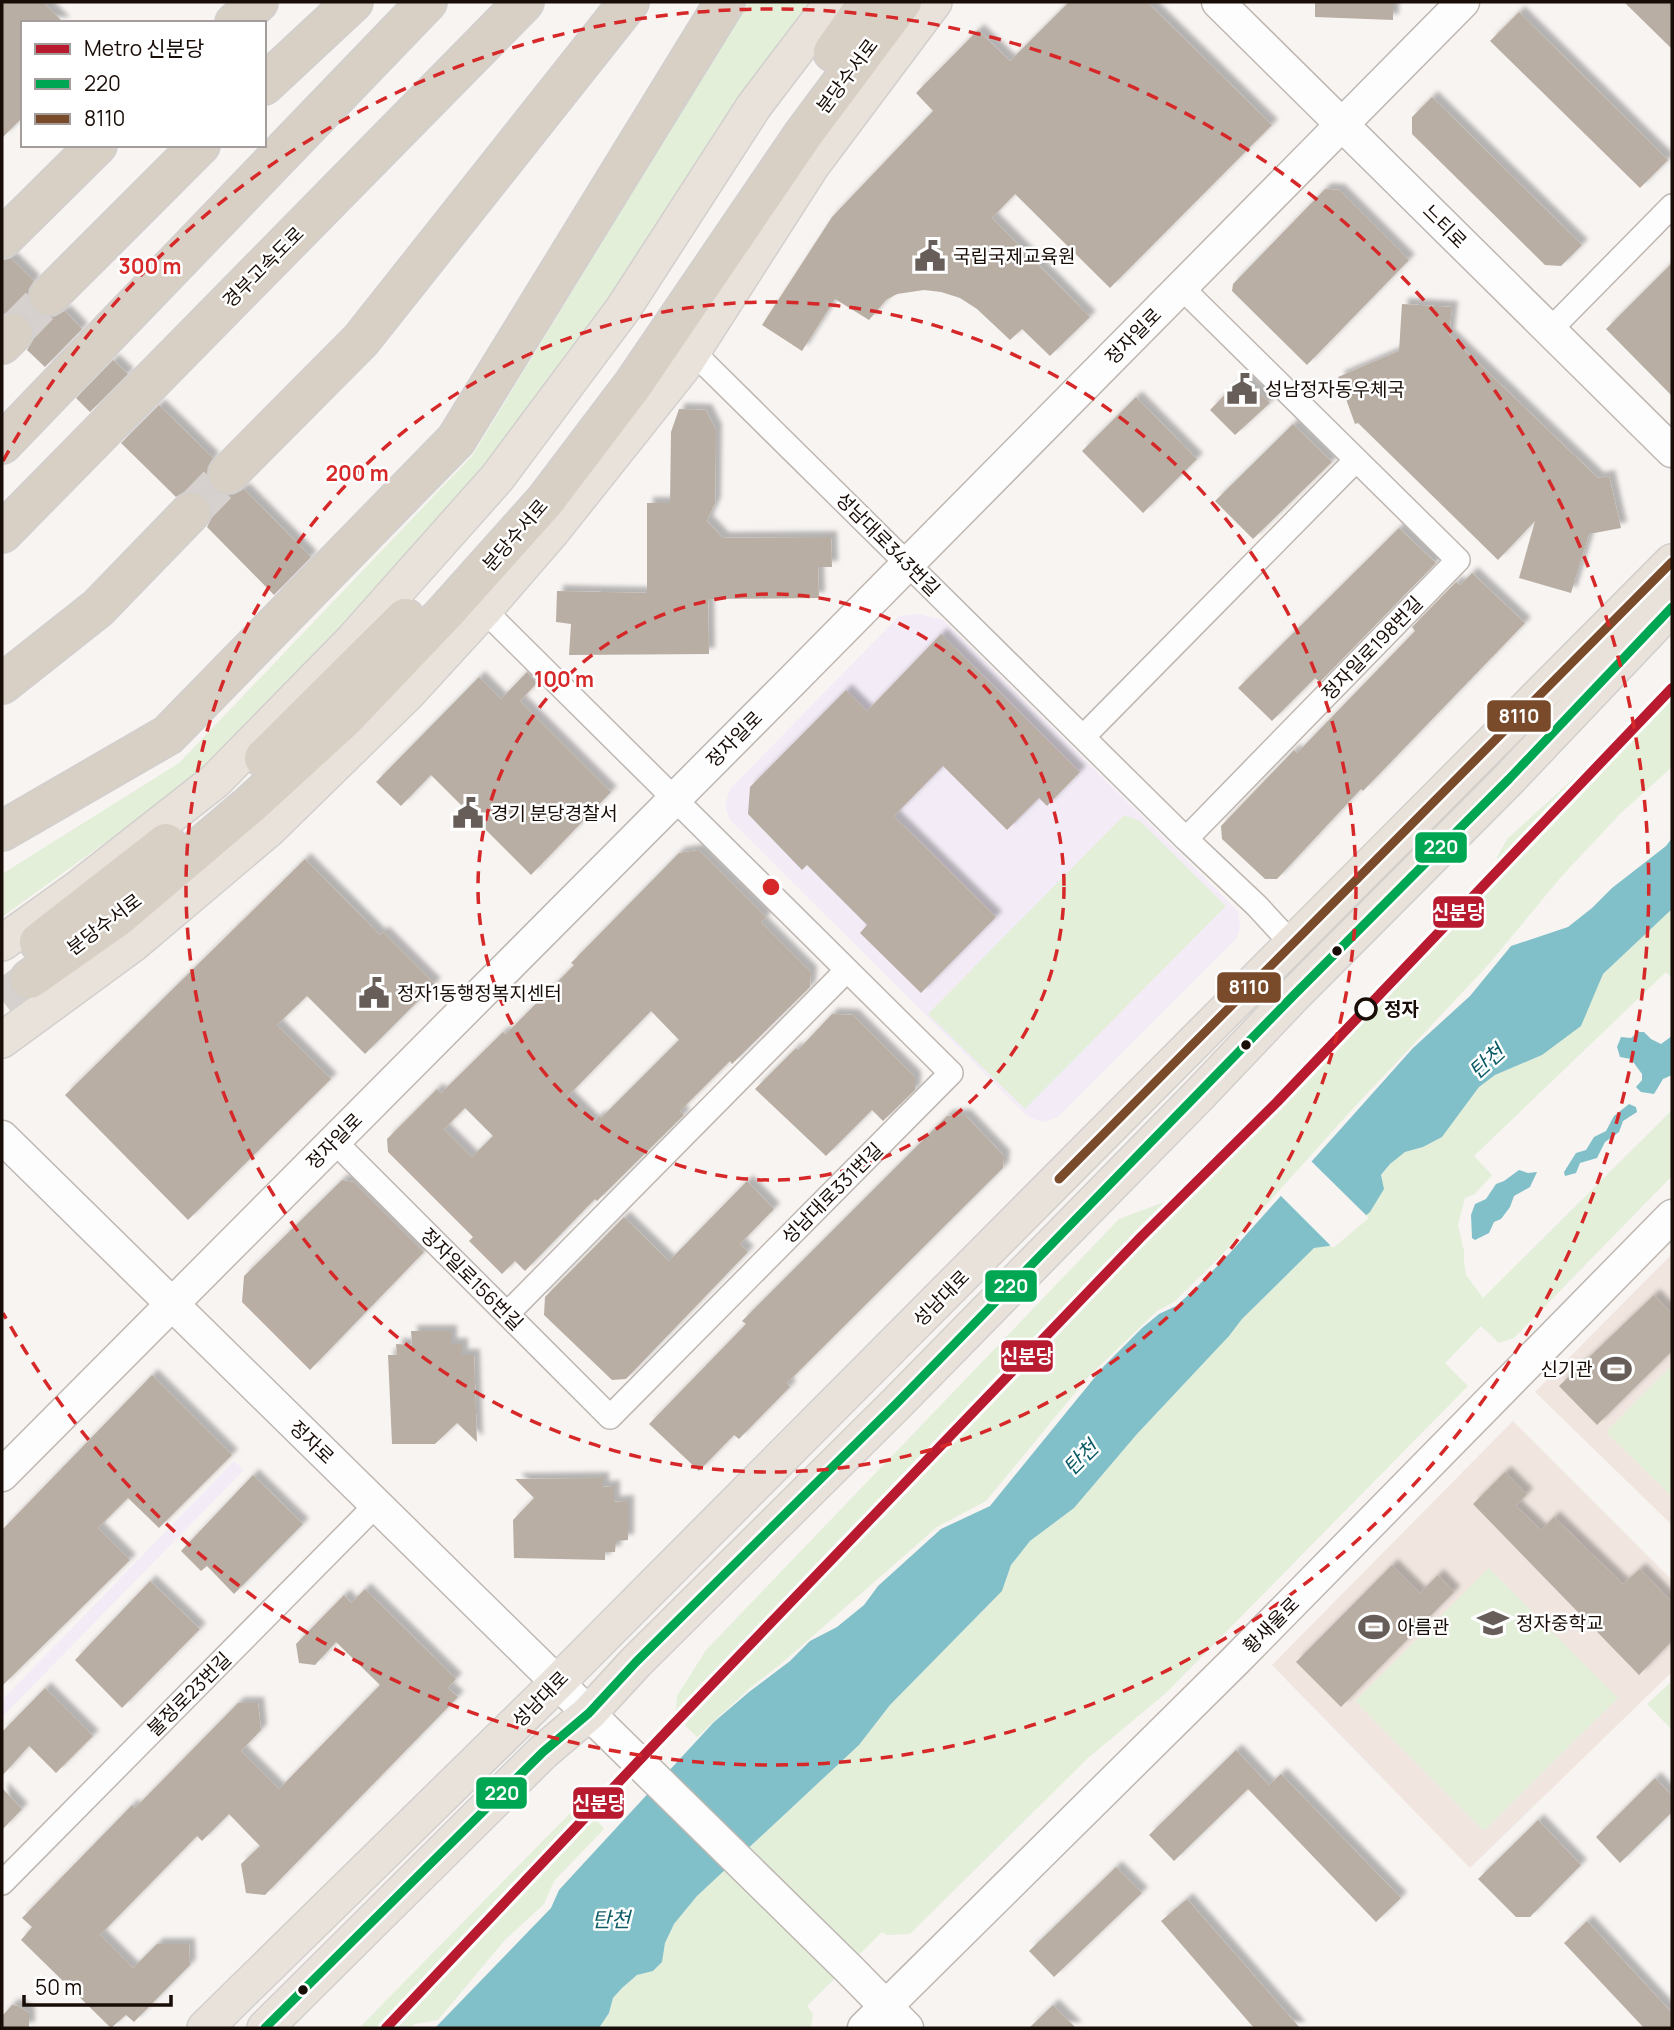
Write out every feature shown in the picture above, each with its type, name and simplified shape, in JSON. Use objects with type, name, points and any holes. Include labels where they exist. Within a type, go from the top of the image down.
[{"type":"highway","points":[[237,21],[258,2]]},
{"type":"highway","points":[[266,83],[353,2]]},
{"type":"highway","points":[[2,444],[427,2]]},
{"type":"highway","name":"경부고속도로","points":[[2,533],[524,2]]},
{"type":"highway","points":[[228,474],[361,340],[629,2]]},
{"type":"highway","points":[[2,831],[168,735],[456,440],[725,2]]},
{"type":"highway","name":"분당수서로","points":[[16,961],[118,916],[250,805],[345,718],[445,612],[546,500],[633,385],[803,135],[902,2]]},
{"type":"highway","name":"분당수서로","points":[[16,961],[231,791],[426,597],[529,484],[612,372],[851,8]]},
{"type":"highway","points":[[2,239],[95,147]]},
{"type":"highway","points":[[49,296],[198,147]]},
{"type":"highway","points":[[2,684],[98,608],[191,512]]},
{"type":"main road","points":[[2,1040],[133,944],[269,829],[408,693],[484,610],[553,530],[692,352],[813,164],[934,2]]},
{"type":"main road","name":"성남대로","points":[[205,2028],[557,1683],[1672,562]]},
{"type":"main road","name":"성남대로","points":[[265,2028],[543,1752],[589,1713],[636,1662],[896,1404],[1294,995],[1509,779],[1672,607]]},
{"type":"street","name":"느티로","points":[[1218,2],[1672,450]]},
{"type":"street","name":"정자일로","points":[[2,1475],[1464,2]]},
{"type":"street","points":[[1550,330],[1672,206]]},
{"type":"street","name":"정자일로198번길","points":[[1181,287],[1458,560],[1186,839]]},
{"type":"street","name":"성남대로343번길","points":[[692,352],[1257,906],[1292,944]]},
{"type":"street","points":[[1083,737],[1356,460]]},
{"type":"street","name":"성남대로331번길","points":[[484,610],[951,1073],[610,1417]]},
{"type":"street","points":[[507,1314],[846,971]]},
{"type":"street","name":"정자로","points":[[2,1137],[850,1970],[886,2021]]},
{"type":"street","name":"정자일로156번길","points":[[334,1141],[610,1417]]},
{"type":"street","name":"황새울로","points":[[886,2021],[1672,1216]]},
{"type":"street","name":"불정로23번길","points":[[2,1883],[376,1505]]},
{"type":"shaded area","points":[[920,614],[943,620],[1238,911],[1240,927],[1236,939],[1058,1117],[1043,1122],[1028,1117],[730,820],[725,805],[730,789],[899,616]]},
{"type":"shaded area","points":[[1672,1254],[1672,1525],[1535,1392]]},
{"type":"shaded area","name":"정자중학교","points":[[1513,1421],[1672,1580],[1672,1672],[1470,1868],[1272,1665]]},
{"type":"shaded area","points":[[234,1461],[244,1470],[2,1717],[2,1700]]},
{"type":"green space","points":[[748,2],[812,2],[616,296],[490,473],[339,638],[192,780],[2,917],[2,874],[179,763],[472,456]]},
{"type":"green space","points":[[1672,689],[1672,767],[1620,814],[1561,877],[1489,964],[1348,1114],[1216,1261],[1174,1302],[1157,1311],[1089,1376],[986,1501],[937,1527],[697,1737],[675,1716],[677,1696],[706,1650],[1119,1219],[1191,1192],[1499,874],[1497,857],[1507,839]]},
{"type":"green space","points":[[1124,815],[1140,821],[1226,906],[1025,1109],[928,1014]]},
{"type":"green space","points":[[1672,909],[1672,978],[1666,972],[1474,1156],[1492,1175],[1475,1194],[1465,1198],[1458,1225],[1466,1275],[1483,1298],[1672,1110],[1672,1176],[1514,1338],[1499,1343],[1481,1326],[1445,1363],[1468,1386],[1166,1693],[1087,1759],[910,1934],[887,1935],[882,1932],[807,2006],[813,2014],[811,2028],[599,2028],[609,2013],[613,1998],[622,1988],[637,1975],[653,1971],[662,1962],[665,1943],[674,1924],[697,1896],[859,1745],[890,1705],[1002,1591],[1011,1565],[1030,1541],[1074,1508],[1242,1319],[1314,1248],[1329,1246],[1390,1164],[1405,1152],[1423,1147],[1442,1137],[1479,1087],[1495,1075],[1542,1055],[1591,999],[1603,974]]},
{"type":"green space","points":[[1672,1365],[1672,1497],[1606,1432]]},
{"type":"green space","points":[[1489,1568],[1618,1698],[1484,1831],[1355,1701]]},
{"type":"green space","points":[[1672,1681],[1672,1730],[1647,1704]]},
{"type":"green space","points":[[581,1802],[604,1829],[554,1881],[544,1904],[504,1941],[438,2020],[415,2024],[411,2028],[359,2028]]},
{"type":"water","name":"탄천","points":[[1672,838],[1672,909],[1603,974],[1581,1026],[1542,1055],[1495,1075],[1479,1087],[1442,1137],[1423,1147],[1405,1152],[1390,1164],[1381,1175],[1384,1189],[1370,1212],[1329,1246],[1314,1248],[1242,1319],[1074,1508],[1030,1541],[1011,1565],[1002,1591],[890,1705],[859,1745],[697,1896],[674,1924],[665,1943],[662,1962],[653,1971],[637,1975],[622,1988],[613,1998],[609,2013],[599,2028],[435,2028],[551,1908],[559,1890],[714,1722],[790,1661],[810,1641],[837,1627],[864,1605],[878,1586],[941,1529],[990,1506],[1104,1366],[1142,1328],[1159,1314],[1176,1306],[1194,1290],[1229,1254],[1413,1048],[1470,996],[1511,946],[1568,927],[1666,846]]},
{"type":"water","points":[[1638,1032],[1644,1032],[1661,1044],[1672,1036],[1672,1075],[1663,1079],[1654,1094],[1641,1092],[1636,1087],[1642,1080],[1642,1074],[1631,1059],[1620,1057],[1617,1047],[1621,1037],[1631,1038]]},
{"type":"water","points":[[1629,1104],[1636,1107],[1637,1112],[1623,1121],[1619,1132],[1605,1142],[1597,1158],[1580,1163],[1576,1173],[1565,1176],[1564,1172],[1576,1153],[1586,1150],[1594,1137],[1606,1131],[1614,1116]]},
{"type":"water","points":[[1519,1170],[1537,1172],[1530,1187],[1514,1196],[1510,1207],[1501,1219],[1494,1222],[1489,1233],[1475,1240],[1472,1238],[1471,1215],[1475,1204],[1486,1199],[1496,1184]]},
{"type":"pier","points":[[1309,1159],[1369,1218],[1333,1248],[1278,1193]]},
{"type":"building","points":[[2,2],[43,2],[62,21],[21,21],[21,119],[2,138]]},
{"type":"building","points":[[1069,2],[1147,2],[1272,125],[1110,288],[1015,194],[992,218],[1090,317],[1050,356],[1022,329],[1010,340],[977,309],[960,298],[924,290],[897,294],[886,300],[869,320],[835,299],[802,351],[762,325],[832,217],[933,111],[916,93],[978,30],[1010,61]]},
{"type":"building","points":[[1315,2],[1393,2],[1393,20],[1315,17]]},
{"type":"building","points":[[1624,2],[1672,2],[1672,49]]},
{"type":"building","points":[[1519,12],[1668,160],[1640,188],[1490,41]]},
{"type":"building","points":[[1432,97],[1582,245],[1561,266],[1545,265],[1412,134],[1412,117]]},
{"type":"building","points":[[1325,189],[1339,190],[1409,260],[1307,365],[1232,291],[1233,284]]},
{"type":"building","points":[[11,258],[34,281],[28,290],[28,301],[34,312],[43,317],[54,317],[65,311],[82,329],[45,367],[27,350],[34,338],[34,327],[29,318],[18,312],[2,315],[2,260]]},
{"type":"building","points":[[1672,263],[1672,396],[1606,329]]},
{"type":"building","points":[[1402,304],[1452,307],[1449,335],[1598,478],[1609,476],[1621,528],[1589,534],[1571,593],[1519,578],[1535,521],[1498,560],[1358,423],[1355,424],[1338,377],[1399,351]]},
{"type":"building","points":[[113,360],[128,374],[90,412],[76,398]]},
{"type":"building","points":[[1243,376],[1270,403],[1235,435],[1210,410]]},
{"type":"building","points":[[1136,397],[1197,459],[1143,513],[1082,451]]},
{"type":"building","points":[[159,405],[213,458],[207,468],[207,479],[213,490],[223,495],[233,495],[244,489],[311,557],[274,595],[207,527],[212,517],[212,505],[207,497],[196,491],[186,491],[176,497],[121,443]]},
{"type":"building","points":[[679,409],[706,410],[716,430],[715,503],[707,521],[723,538],[831,537],[832,567],[818,567],[819,598],[708,599],[709,654],[569,655],[571,624],[556,622],[557,591],[647,593],[647,503],[670,503],[671,432]]},
{"type":"building","points":[[1293,424],[1332,462],[1253,539],[1215,501]]},
{"type":"building","points":[[1399,528],[1436,563],[1320,682],[1315,678],[1272,721],[1238,688]]},
{"type":"building","points":[[1472,573],[1525,623],[1363,791],[1361,789],[1277,879],[1265,879],[1222,839],[1221,826],[1294,750],[1297,753],[1415,631],[1412,627],[1456,582],[1460,585]]},
{"type":"building","points":[[941,634],[1080,772],[1047,806],[1039,798],[1007,830],[943,766],[894,816],[996,917],[921,993],[860,933],[867,925],[807,865],[802,870],[748,814],[750,787],[846,690],[867,711]]},
{"type":"building","points":[[527,672],[537,683],[520,701],[611,792],[531,875],[431,775],[401,806],[376,782],[479,677],[501,699]]},
{"type":"building","points":[[699,850],[766,917],[761,922],[811,972],[810,987],[732,1064],[730,1061],[680,1111],[684,1115],[597,1201],[595,1199],[525,1271],[515,1261],[502,1274],[469,1241],[473,1237],[388,1152],[387,1139],[437,1089],[441,1093],[503,1032],[506,1034],[679,853]],"holes":[[[651,1011],[679,1040],[594,1122],[568,1096]],[[465,1108],[493,1136],[472,1157],[444,1129]]]},
{"type":"building","points":[[305,859],[380,935],[383,932],[435,984],[365,1054],[307,996],[277,1025],[331,1079],[188,1220],[65,1095]]},
{"type":"building","points":[[832,1014],[853,1015],[915,1077],[915,1090],[883,1121],[872,1110],[826,1156],[755,1089]]},
{"type":"building","points":[[965,1115],[1004,1156],[1003,1168],[787,1383],[790,1387],[739,1439],[734,1435],[699,1471],[649,1424],[746,1324],[742,1321],[947,1116]]},
{"type":"building","points":[[342,1180],[354,1182],[424,1252],[310,1370],[242,1302],[244,1276]]},
{"type":"building","points":[[747,1181],[774,1209],[740,1244],[748,1252],[626,1379],[612,1380],[544,1315],[545,1297],[624,1217],[669,1261]]},
{"type":"building","name":"신기관","points":[[1654,1295],[1672,1314],[1672,1351],[1597,1425],[1559,1386]]},
{"type":"building","points":[[411,1331],[451,1331],[451,1344],[462,1344],[462,1355],[474,1355],[477,1442],[457,1423],[435,1444],[392,1444],[388,1355],[397,1355],[396,1344],[412,1345]]},
{"type":"building","points":[[152,1375],[232,1455],[159,1528],[128,1498],[98,1528],[130,1560],[2,1686],[2,1530]]},
{"type":"building","points":[[1505,1472],[1527,1494],[1516,1506],[1541,1530],[1554,1517],[1623,1584],[1640,1569],[1672,1602],[1672,1641],[1639,1675],[1473,1504]]},
{"type":"building","points":[[253,1475],[303,1524],[234,1594],[207,1566],[201,1571],[181,1551]]},
{"type":"building","points":[[603,1478],[603,1487],[614,1486],[614,1502],[628,1501],[628,1540],[616,1541],[615,1552],[605,1552],[605,1560],[514,1558],[513,1520],[534,1498],[515,1479]]},
{"type":"building","name":"아름관","points":[[1392,1565],[1420,1593],[1438,1575],[1454,1592],[1341,1707],[1296,1662]]},
{"type":"building","points":[[150,1581],[200,1629],[122,1708],[75,1660]]},
{"type":"building","points":[[365,1589],[456,1679],[448,1688],[458,1697],[265,1895],[246,1893],[241,1864],[260,1846],[229,1814],[202,1841],[197,1836],[100,1935],[133,1968],[157,1944],[189,1944],[190,1965],[134,2022],[126,2015],[111,2028],[21,1940],[32,1927],[22,1918],[132,1805],[135,1808],[238,1703],[258,1703],[261,1730],[241,1751],[279,1789],[380,1685],[336,1642],[315,1665],[299,1663],[296,1644],[344,1595],[351,1603]]},
{"type":"building","points":[[45,1688],[93,1736],[56,1773],[29,1746],[2,1776],[2,1732]]},
{"type":"building","points":[[1236,1750],[1269,1785],[1281,1774],[1401,1898],[1376,1922],[1248,1789],[1174,1861],[1149,1835]]},
{"type":"building","points":[[1655,1778],[1672,1796],[1672,1812],[1620,1863],[1596,1837]]},
{"type":"building","points":[[2,1788],[22,1809],[2,1830]]},
{"type":"building","points":[[1538,1820],[1581,1865],[1530,1917],[1516,1917],[1478,1879]]},
{"type":"building","points":[[1116,1867],[1142,1893],[1054,1977],[1029,1951]]},
{"type":"building","points":[[1187,1899],[1300,2028],[1254,2028],[1161,1921]]},
{"type":"building","points":[[1587,1921],[1672,2013],[1672,2028],[1644,2028],[1564,1943]]},
{"type":"building","points":[[12,2005],[29,2013],[29,2028],[2,2028],[2,2016]]},
{"type":"building","points":[[1053,2005],[1076,2028],[1029,2028]]},
{"type":"tunnel","points":[[13,333],[49,296]]},
{"type":"tunnel","points":[[191,512],[228,474]]},
{"type":"tunnel","points":[[2,1000],[30,979]]},
{"type":"metro line","name":"신분당","points":[[386,2028],[1140,1238],[1277,1102],[1672,688]]},
{"type":"transit line","name":"8110","points":[[1059,1179],[1672,562]]},
{"type":"transit line","name":"220","points":[[265,2028],[543,1752],[589,1713],[636,1662],[896,1404],[1294,995],[1509,779],[1672,607]]},
{"type":"place","name":"국립국제교육원","points":[[930,256]]},
{"type":"place","name":"성남정자동우체국","points":[[1242,389]]},
{"type":"place","name":"경기 분당경찰서","points":[[468,813]]},
{"type":"place","name":"정자1동행정복지센터","points":[[374,993]]},
{"type":"place","name":"정자","points":[[1366,1009]]},
{"type":"place","name":"신기관","points":[[1616,1369]]},
{"type":"place","name":"정자중학교","points":[[1493,1623]]},
{"type":"place","name":"아름관","points":[[1374,1627]]}]
